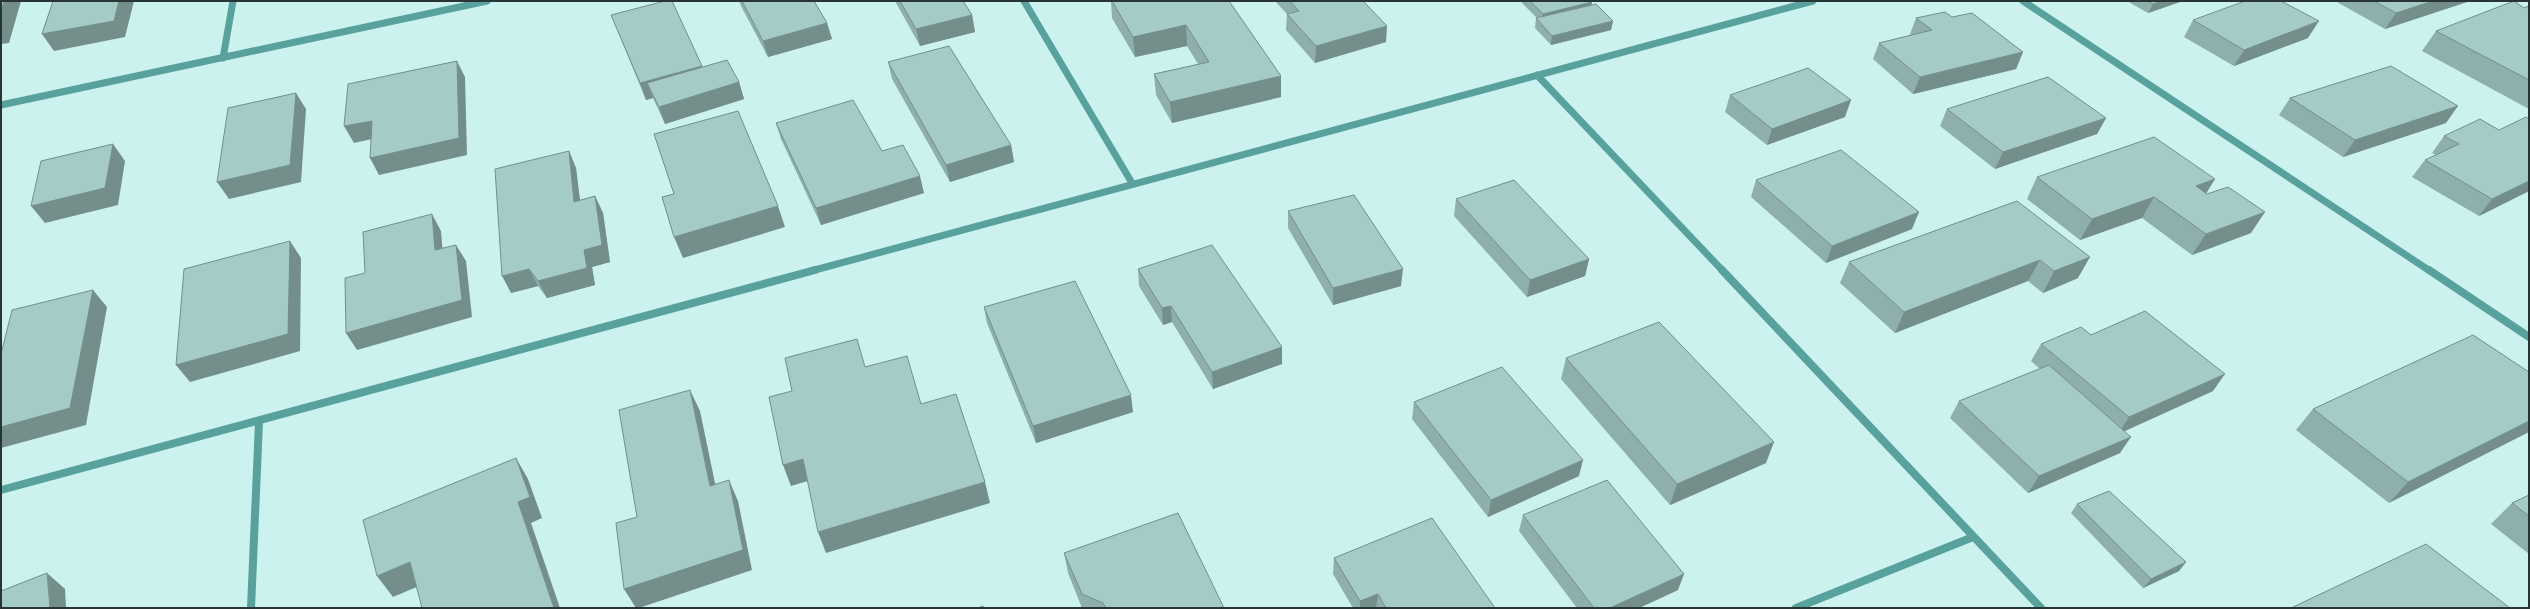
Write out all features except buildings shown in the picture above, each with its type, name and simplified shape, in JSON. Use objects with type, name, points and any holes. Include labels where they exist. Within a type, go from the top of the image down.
[{"type":"street","points":[[223,58],[233,1]]},
{"type":"street","points":[[1,105],[487,1]]},
{"type":"street","points":[[1024,1],[1132,183]]},
{"type":"street","points":[[1,490],[259,422],[1132,183],[1813,1]]},
{"type":"street","points":[[2023,1],[2529,337]]},
{"type":"street","points":[[1537,75],[2041,608]]},
{"type":"street","points":[[251,608],[259,422]]},
{"type":"street","points":[[1796,608],[1973,537]]}]
